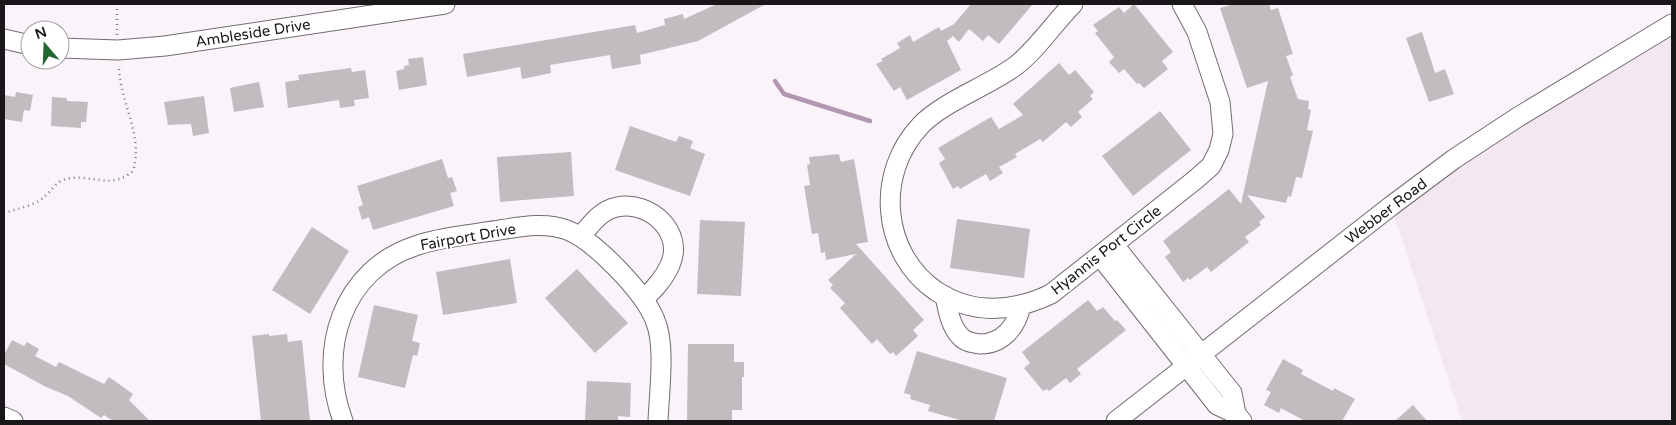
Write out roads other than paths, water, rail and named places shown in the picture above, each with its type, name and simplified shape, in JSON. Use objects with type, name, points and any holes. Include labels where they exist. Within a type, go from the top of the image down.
[{"type":"street","name":"Ambleside Drive","points":[[70,48],[118,50],[165,46],[445,4]]},
{"type":"street","name":"Hyannis Port Circle","points":[[1074,4],[1016,66],[937,112],[921,125],[906,144],[897,160],[892,174],[890,191],[892,225],[907,261],[928,285],[955,302],[978,308],[1000,309],[1021,305],[1051,294],[1211,166],[1224,134],[1220,102],[1197,32],[1182,4]]},
{"type":"street","name":"Webber Road","points":[[1116,421],[1391,206],[1454,160],[1518,117],[1672,24]]},
{"type":"street","points":[[4,39],[20,43]]},
{"type":"street","points":[[581,236],[595,219],[616,207],[639,207],[657,216],[665,225],[671,238],[671,264],[660,283],[644,299]]},
{"type":"street","name":"Fairport Drive","points":[[343,421],[334,391],[332,347],[339,322],[347,304],[358,287],[375,269],[402,251],[417,245],[443,239],[547,225],[565,229],[581,236],[644,299],[656,321],[660,344],[658,421]]},
{"type":"street","points":[[1107,251],[1203,354],[1232,393],[1239,417]]},
{"type":"street","points":[[1107,251],[1185,367],[1217,405],[1239,417]]},
{"type":"street","points":[[945,296],[954,326],[960,337],[971,343],[994,342],[1004,337],[1016,322],[1021,305]]},
{"type":"street","points":[[4,417],[13,421]]},
{"type":"waterway","points":[[775,81],[784,94],[870,121]]}]
